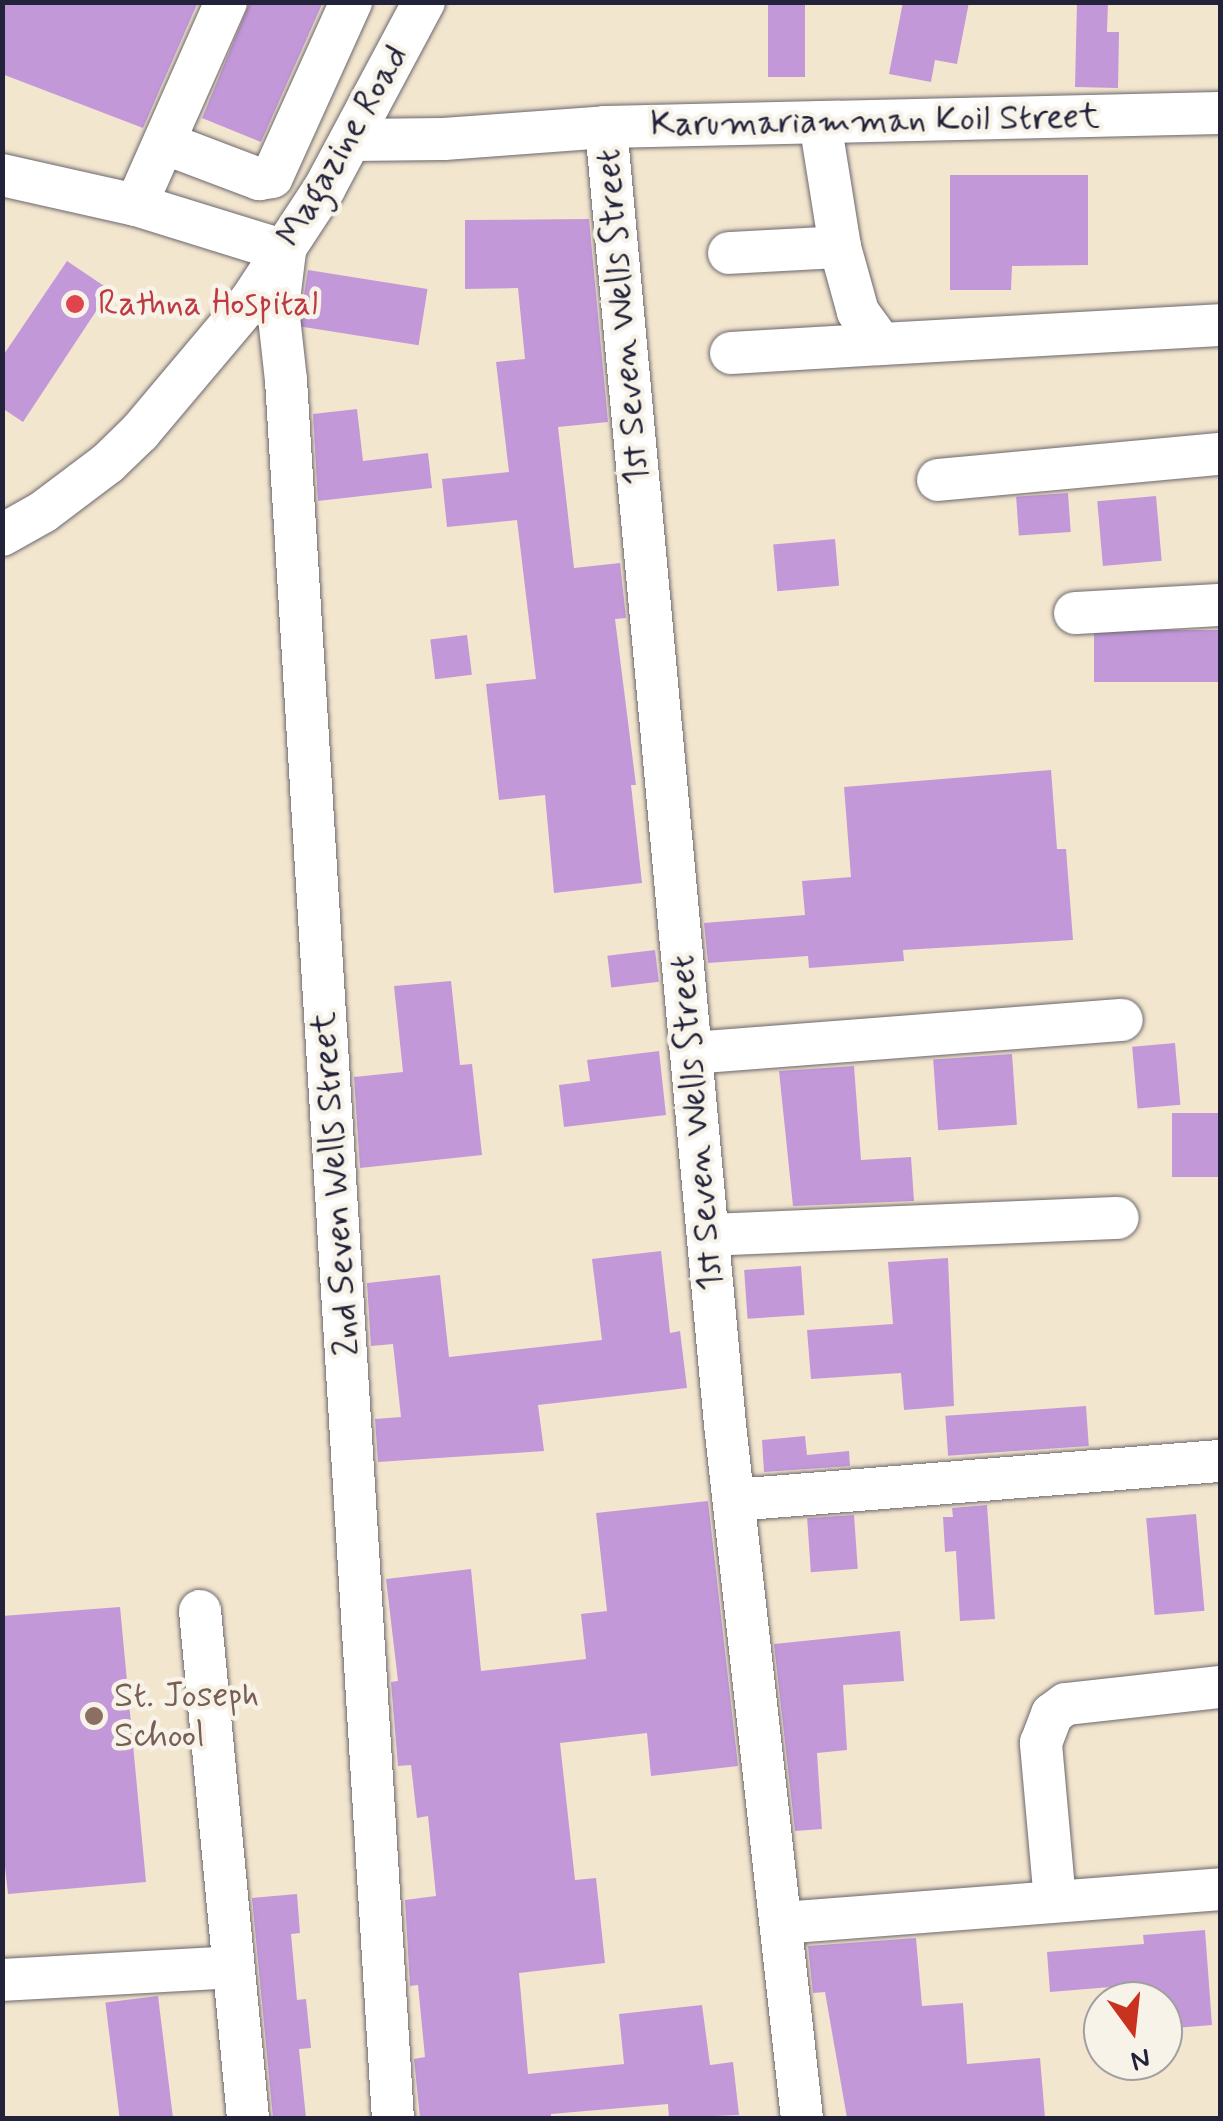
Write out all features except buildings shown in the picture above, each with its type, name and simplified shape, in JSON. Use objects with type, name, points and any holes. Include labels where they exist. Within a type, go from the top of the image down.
[{"type":"street","points":[[136,206],[226,2]]},
{"type":"street","points":[[164,143],[259,180],[272,177],[351,2]]},
{"type":"street","name":"Magazine Road","points":[[2,535],[71,492],[140,432],[250,300],[285,251],[351,140],[424,2]]},
{"type":"street","name":"Karumariamman Koil Street","points":[[351,140],[444,139],[606,127],[1220,113]]},
{"type":"street","points":[[820,122],[840,247],[858,312],[882,344]]},
{"type":"street","name":"1st Seven Wells Street","points":[[606,127],[734,1500],[802,2118]]},
{"type":"street","points":[[2,175],[136,206],[285,251]]},
{"type":"street","points":[[729,253],[840,247]]},
{"type":"street","name":"2nd Seven Wells Street","points":[[285,251],[278,308],[286,380],[394,2118]]},
{"type":"street","points":[[731,353],[1220,325]]},
{"type":"street","points":[[938,480],[1220,454]]},
{"type":"street","points":[[1075,613],[1220,605]]},
{"type":"street","points":[[691,1053],[1122,1020]]},
{"type":"street","points":[[708,1235],[1118,1218]]},
{"type":"street","points":[[734,1500],[1220,1461]]},
{"type":"street","points":[[200,1611],[248,2118]]},
{"type":"street","points":[[1056,1902],[1041,1743],[1052,1714],[1066,1704],[1220,1687]]},
{"type":"street","points":[[780,1924],[1220,1889]]},
{"type":"street","points":[[2,1980],[233,1968]]},
{"type":"place","name":"Rathna Hospital","points":[[75,304]]},
{"type":"place","name":"St. Joseph School","points":[[94,1716]]}]
